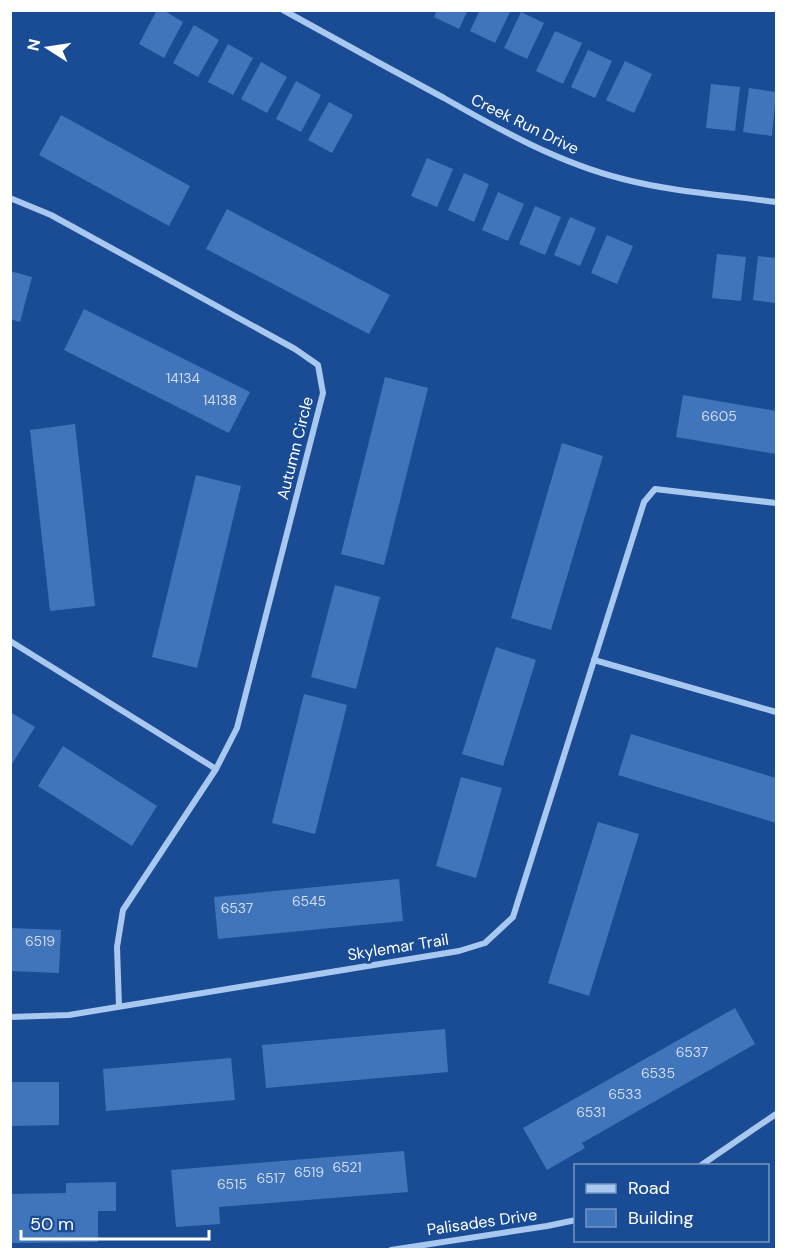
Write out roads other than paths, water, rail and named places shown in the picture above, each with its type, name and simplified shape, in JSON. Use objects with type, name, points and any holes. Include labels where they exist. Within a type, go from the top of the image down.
[{"type":"street","name":"Creek Run Drive","points":[[283,10],[476,116],[547,152],[579,165],[622,179],[662,188],[777,202]]},
{"type":"street","name":"Autumn Circle","points":[[10,198],[51,215],[295,349],[318,365],[323,393],[237,728],[216,769],[123,910],[117,947],[119,1006]]},
{"type":"street","name":"Skylemar Trail","points":[[10,1017],[69,1015],[459,951],[485,944],[513,917],[644,502],[655,489],[777,503]]},
{"type":"street","points":[[10,641],[216,769]]},
{"type":"street","points":[[594,660],[777,712]]},
{"type":"street","points":[[703,1164],[777,1114]]},
{"type":"street","name":"Palisades Drive","points":[[391,1250],[574,1220]]}]
